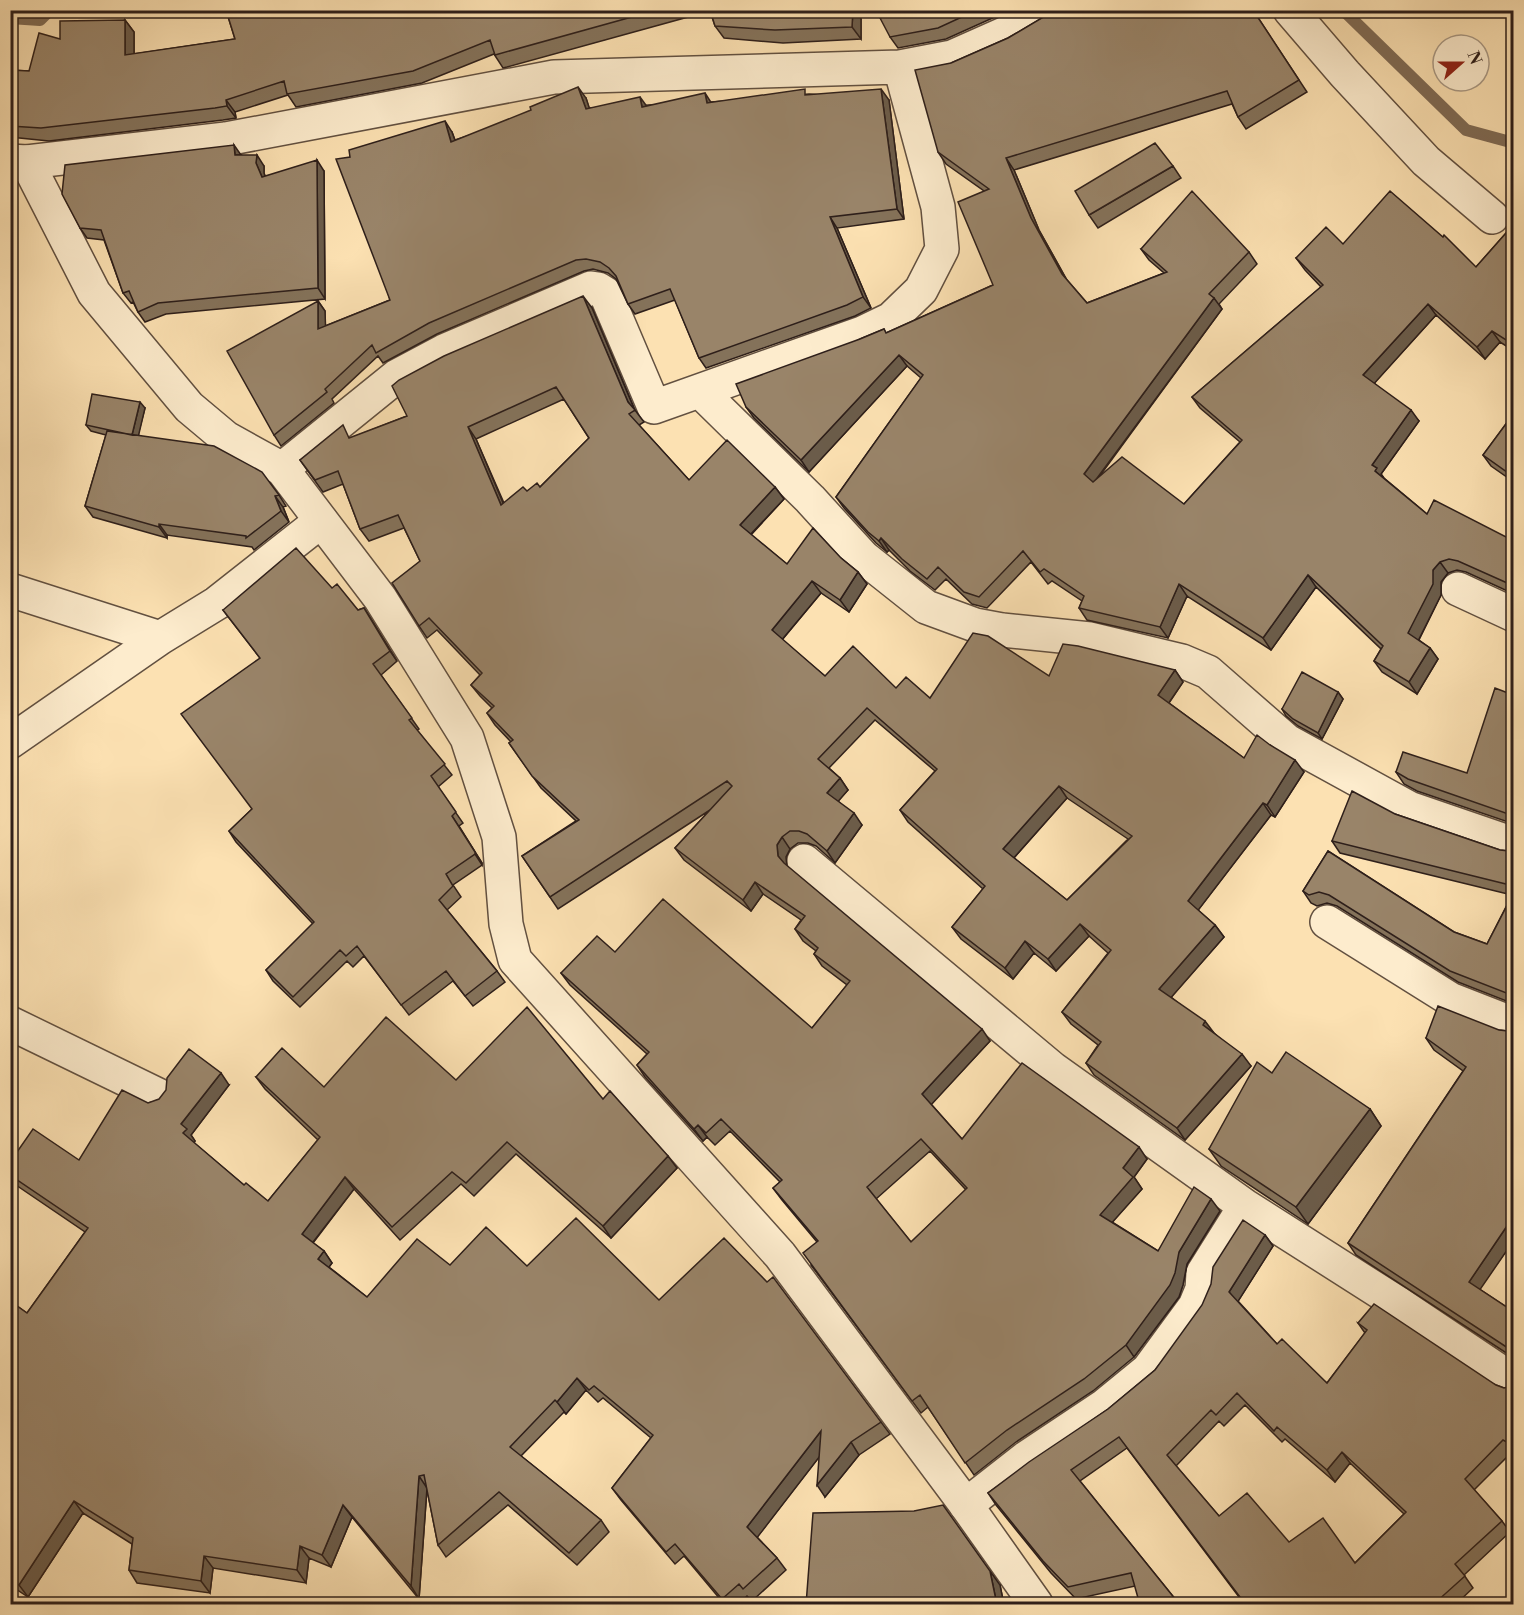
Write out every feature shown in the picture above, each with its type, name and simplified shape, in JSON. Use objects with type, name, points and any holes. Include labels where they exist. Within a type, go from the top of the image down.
[{"type":"street","points":[[1036,1605],[966,1505],[780,1255],[515,960],[506,924],[499,837],[467,738],[380,598],[282,469],[226,438],[189,407],[94,293],[19,162],[226,139],[554,77],[900,67],[952,57],[1006,33],[1045,10]]},
{"type":"street","points":[[1290,10],[1345,74],[1426,161],[1492,217]]},
{"type":"street","points":[[282,469],[397,376],[444,351],[591,288],[606,294],[654,407],[862,333],[891,320],[921,290],[942,249],[938,207],[900,67]]},
{"type":"street","points":[[701,392],[810,498],[863,557],[926,607],[984,627],[1090,639],[1182,661],[1208,672],[1287,741],[1409,808],[1514,844]]},
{"type":"street","points":[[10,742],[160,638],[217,603],[321,521]]},
{"type":"street","points":[[1458,589],[1514,615]]},
{"type":"street","points":[[10,590],[160,638]]},
{"type":"street","points":[[804,861],[1053,1069],[1245,1206],[1399,1304],[1514,1381]]},
{"type":"street","points":[[1327,922],[1450,999],[1514,1024]]},
{"type":"street","points":[[10,1023],[158,1095]]},
{"type":"street","points":[[966,1505],[1035,1452],[1104,1406],[1148,1370],[1195,1305],[1202,1289],[1203,1273],[1245,1206]]},
{"type":"building","points":[[226,10],[657,10],[495,55],[490,40],[413,71],[287,94],[284,81],[226,100],[227,106],[41,128],[10,126],[10,70],[29,71],[39,33],[60,39],[60,21],[125,20],[125,55],[235,39]]},
{"type":"building","points":[[710,10],[853,10],[852,27],[775,30],[715,26]]},
{"type":"building","points":[[901,10],[977,10],[938,28],[890,37],[880,18]]},
{"type":"building","points":[[1051,10],[1253,10],[1299,80],[1238,117],[1227,91],[1006,158],[1031,218],[1062,274],[1087,303],[1167,272],[1141,249],[1192,191],[1249,252],[1209,294],[1214,298],[1084,474],[1093,482],[1122,457],[1184,504],[1242,440],[1192,397],[1323,285],[1296,258],[1326,227],[1343,244],[1390,191],[1443,237],[1444,235],[1476,267],[1514,224],[1514,345],[1492,331],[1477,347],[1428,304],[1363,375],[1411,410],[1372,465],[1377,468],[1375,471],[1427,514],[1434,500],[1514,539],[1514,586],[1449,559],[1440,562],[1433,570],[1433,584],[1408,633],[1430,648],[1409,682],[1374,661],[1383,646],[1308,575],[1263,638],[1179,584],[1160,627],[1079,608],[1084,596],[1044,569],[1040,572],[1023,551],[979,597],[964,592],[938,567],[927,579],[881,538],[879,541],[868,532],[836,497],[923,375],[899,355],[801,460],[746,407],[736,384],[884,329],[886,333],[993,285],[958,202],[989,189],[938,152],[915,70],[951,63],[1008,38],[1047,15]]},
{"type":"building","points":[[578,87],[586,109],[640,97],[642,107],[705,93],[707,103],[805,89],[805,95],[881,89],[897,209],[830,217],[863,297],[847,305],[699,358],[670,289],[628,304],[616,276],[609,268],[600,262],[586,259],[576,260],[429,323],[376,353],[372,345],[325,389],[327,392],[274,435],[227,351],[318,301],[318,329],[390,300],[336,159],[350,157],[349,150],[445,121],[451,142],[531,110],[530,107]]},
{"type":"building","points":[[1155,143],[1173,166],[1089,215],[1075,191]]},
{"type":"building","points":[[234,145],[235,155],[257,155],[256,163],[262,177],[317,160],[318,288],[158,303],[138,312],[129,291],[123,293],[101,230],[80,228],[62,194],[65,165]]},
{"type":"building","points":[[583,296],[628,402],[635,410],[629,414],[689,480],[727,440],[775,487],[740,525],[787,564],[813,528],[841,558],[858,572],[840,600],[812,581],[772,630],[825,676],[853,646],[896,688],[906,677],[930,698],[973,633],[988,636],[1049,676],[1063,644],[1078,646],[1175,670],[1158,695],[1244,758],[1257,735],[1295,760],[1267,805],[1263,803],[1188,901],[1215,925],[1159,989],[1205,1021],[1203,1025],[1242,1054],[1177,1128],[1086,1063],[1101,1042],[1062,1012],[1111,950],[1080,924],[1048,959],[1025,941],[1005,968],[952,927],[985,886],[900,810],[937,769],[867,708],[818,759],[840,778],[827,793],[854,813],[827,851],[807,834],[799,831],[790,831],[777,845],[778,856],[784,863],[982,1029],[922,1094],[962,1139],[1022,1063],[1139,1147],[1123,1168],[1133,1177],[1100,1215],[1158,1251],[1194,1187],[1211,1199],[1179,1252],[1170,1285],[1126,1345],[1084,1379],[1007,1430],[965,1463],[920,1395],[912,1401],[803,1253],[818,1241],[773,1188],[782,1180],[721,1119],[706,1133],[698,1125],[694,1129],[637,1065],[649,1052],[561,973],[597,936],[615,952],[663,899],[812,1028],[850,981],[814,954],[818,948],[795,929],[805,916],[755,882],[743,900],[675,848],[732,786],[727,781],[550,897],[522,856],[579,820],[532,776],[509,743],[513,740],[487,713],[494,706],[471,685],[482,673],[429,618],[419,626],[392,583],[420,561],[398,515],[360,529],[338,471],[315,480],[300,460],[343,425],[349,438],[407,416],[392,386],[444,356]],"holes":[[[556,387],[589,438],[540,487],[537,483],[527,491],[523,487],[501,505],[468,427]],[[1059,786],[1132,836],[1067,900],[1003,849]],[[921,1139],[967,1188],[911,1242],[867,1187]]]},
{"type":"building","points":[[92,394],[140,402],[132,435],[86,425]]},
{"type":"building","points":[[1514,413],[1514,477],[1483,455]]},
{"type":"building","points":[[107,431],[214,446],[262,472],[279,495],[275,496],[281,511],[246,538],[246,536],[159,524],[159,527],[85,506]]},
{"type":"building","points":[[296,548],[332,588],[337,584],[358,610],[364,608],[390,651],[373,664],[412,718],[409,720],[445,764],[431,776],[456,812],[452,816],[475,854],[446,874],[453,886],[439,900],[497,971],[465,996],[446,971],[401,1005],[357,946],[346,956],[340,950],[293,997],[266,970],[314,922],[229,831],[252,809],[181,714],[260,658],[223,610]]},
{"type":"building","points":[[1302,672],[1338,692],[1318,733],[1293,719],[1282,709]]},
{"type":"building","points":[[1514,680],[1514,816],[1408,779],[1396,772],[1403,752],[1467,773],[1495,688],[1508,693]]},
{"type":"building","points":[[1352,791],[1395,814],[1500,850],[1514,849],[1514,886],[1332,841]]},
{"type":"building","points":[[1328,851],[1454,932],[1487,944],[1514,892],[1514,996],[1450,971],[1329,895],[1319,892],[1309,895],[1303,891]]},
{"type":"building","points":[[1438,1006],[1499,1030],[1514,1029],[1514,1225],[1509,1223],[1469,1282],[1514,1312],[1514,1352],[1348,1243],[1466,1067],[1426,1038]]},
{"type":"building","points":[[527,1007],[603,1099],[610,1091],[668,1156],[603,1226],[507,1142],[466,1183],[452,1172],[392,1227],[345,1177],[302,1234],[324,1251],[318,1259],[367,1297],[417,1239],[450,1265],[486,1227],[527,1266],[576,1218],[659,1300],[724,1238],[767,1282],[773,1277],[881,1422],[851,1442],[817,1485],[821,1431],[747,1527],[777,1558],[743,1589],[739,1584],[722,1599],[675,1544],[666,1552],[612,1488],[653,1435],[594,1386],[589,1390],[577,1378],[557,1402],[555,1400],[510,1447],[601,1520],[569,1553],[499,1492],[438,1545],[424,1475],[419,1476],[411,1586],[343,1505],[322,1555],[300,1546],[297,1570],[204,1556],[201,1581],[129,1570],[133,1538],[74,1501],[19,1585],[10,1579],[10,1301],[27,1313],[88,1228],[10,1175],[10,1162],[33,1129],[79,1160],[122,1090],[148,1103],[159,1099],[166,1090],[167,1078],[189,1049],[221,1073],[181,1124],[187,1129],[183,1133],[244,1185],[246,1183],[268,1201],[320,1137],[256,1077],[282,1048],[324,1087],[386,1017],[456,1080]]},
{"type":"building","points":[[1286,1052],[1370,1109],[1296,1207],[1209,1149],[1257,1062],[1272,1073]]},
{"type":"building","points":[[1243,1220],[1265,1235],[1229,1292],[1277,1344],[1282,1339],[1327,1383],[1367,1330],[1358,1323],[1374,1304],[1496,1385],[1504,1388],[1514,1386],[1514,1446],[1503,1440],[1465,1479],[1502,1521],[1455,1564],[1465,1576],[1436,1602],[1438,1605],[1246,1605],[1119,1437],[1071,1470],[1180,1605],[1140,1605],[1131,1573],[1068,1587],[1043,1561],[988,1493],[1029,1462],[1108,1409],[1155,1370],[1202,1305],[1211,1284],[1213,1267]],"holes":[[[1237,1393],[1274,1431],[1277,1427],[1327,1470],[1342,1452],[1406,1512],[1355,1563],[1323,1518],[1289,1542],[1247,1493],[1219,1516],[1167,1455],[1211,1410],[1216,1415]]]},
{"type":"building","points":[[943,1505],[990,1571],[996,1600],[974,1605],[806,1605],[813,1513],[914,1511]]},
{"type":"waterway","points":[[10,18],[40,20],[50,10]]},
{"type":"waterway","points":[[1343,10],[1466,130],[1514,143]]}]
